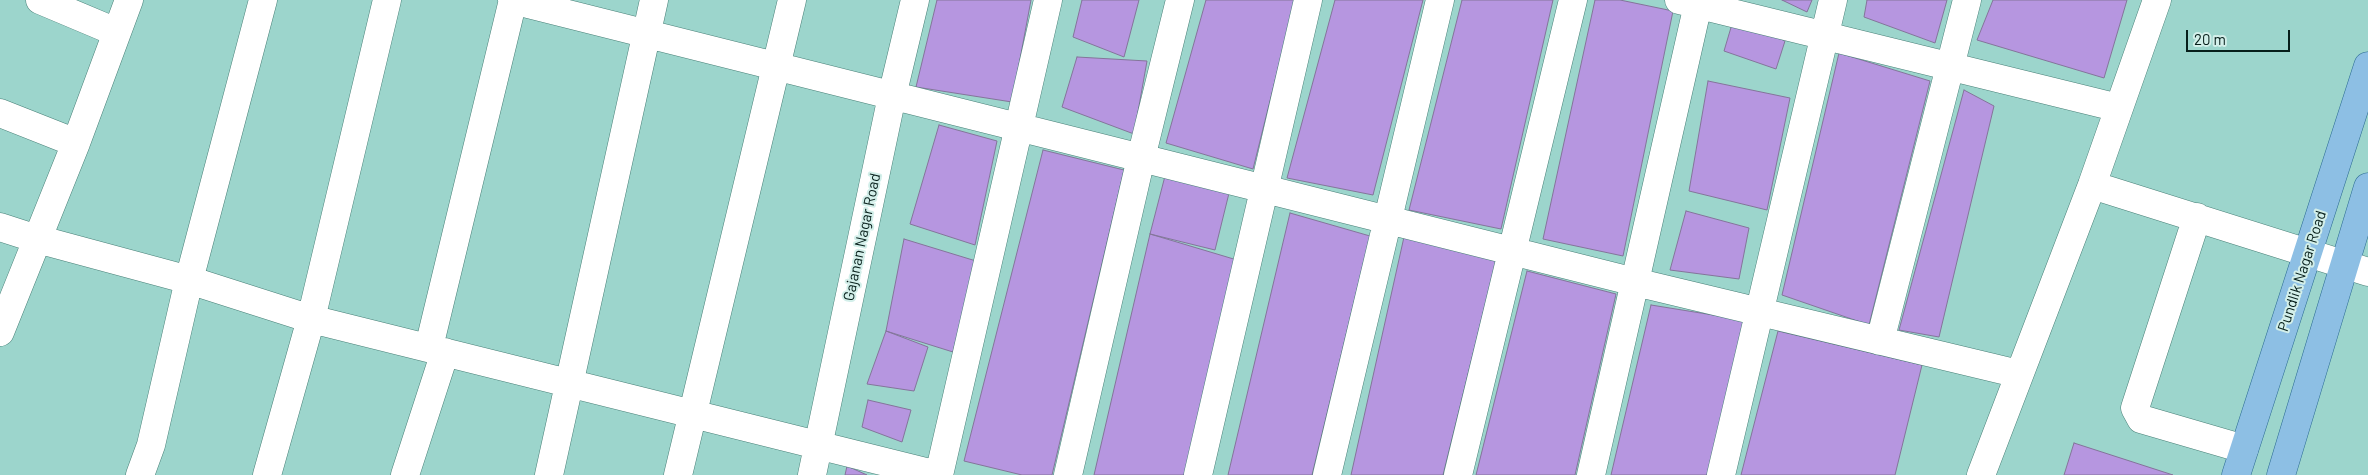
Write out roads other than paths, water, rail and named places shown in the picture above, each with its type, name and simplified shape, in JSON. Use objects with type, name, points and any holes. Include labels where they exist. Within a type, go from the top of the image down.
[{"type":"main road","name":"Pundlik Nagar Road","points":[[2236,475],[2368,66]]},
{"type":"main road","points":[[2281,475],[2356,268],[2368,188]]},
{"type":"street","points":[[40,0],[116,32]]},
{"type":"street","points":[[0,332],[76,143],[129,0]]},
{"type":"street","points":[[140,475],[151,445],[189,280],[263,0]]},
{"type":"street","points":[[267,475],[311,319],[387,0]]},
{"type":"street","points":[[405,475],[437,349],[513,0],[1635,282],[2019,374]]},
{"type":"street","points":[[549,475],[654,0]]},
{"type":"street","points":[[678,475],[694,415],[792,0]]},
{"type":"street","name":"Gajanan Nagar Road","points":[[812,475],[892,96],[915,0]]},
{"type":"street","points":[[0,226],[37,239],[189,280],[311,319],[938,475],[1048,0]]},
{"type":"street","points":[[1068,475],[1141,158],[1180,0]]},
{"type":"street","points":[[1198,475],[1308,0]]},
{"type":"street","points":[[1327,475],[1440,0]]},
{"type":"street","points":[[1458,475],[1573,0]]},
{"type":"street","points":[[1721,475],[1833,0]]},
{"type":"street","points":[[1880,340],[1967,0]]},
{"type":"street","points":[[1981,475],[2092,184],[2157,0]]},
{"type":"street","points":[[1591,475],[1635,282],[1692,2],[2119,108]]},
{"type":"street","points":[[0,113],[76,143]]},
{"type":"street","points":[[2092,184],[2356,268]]},
{"type":"street","points":[[2197,217],[2135,408],[2141,419],[2244,449]]}]
